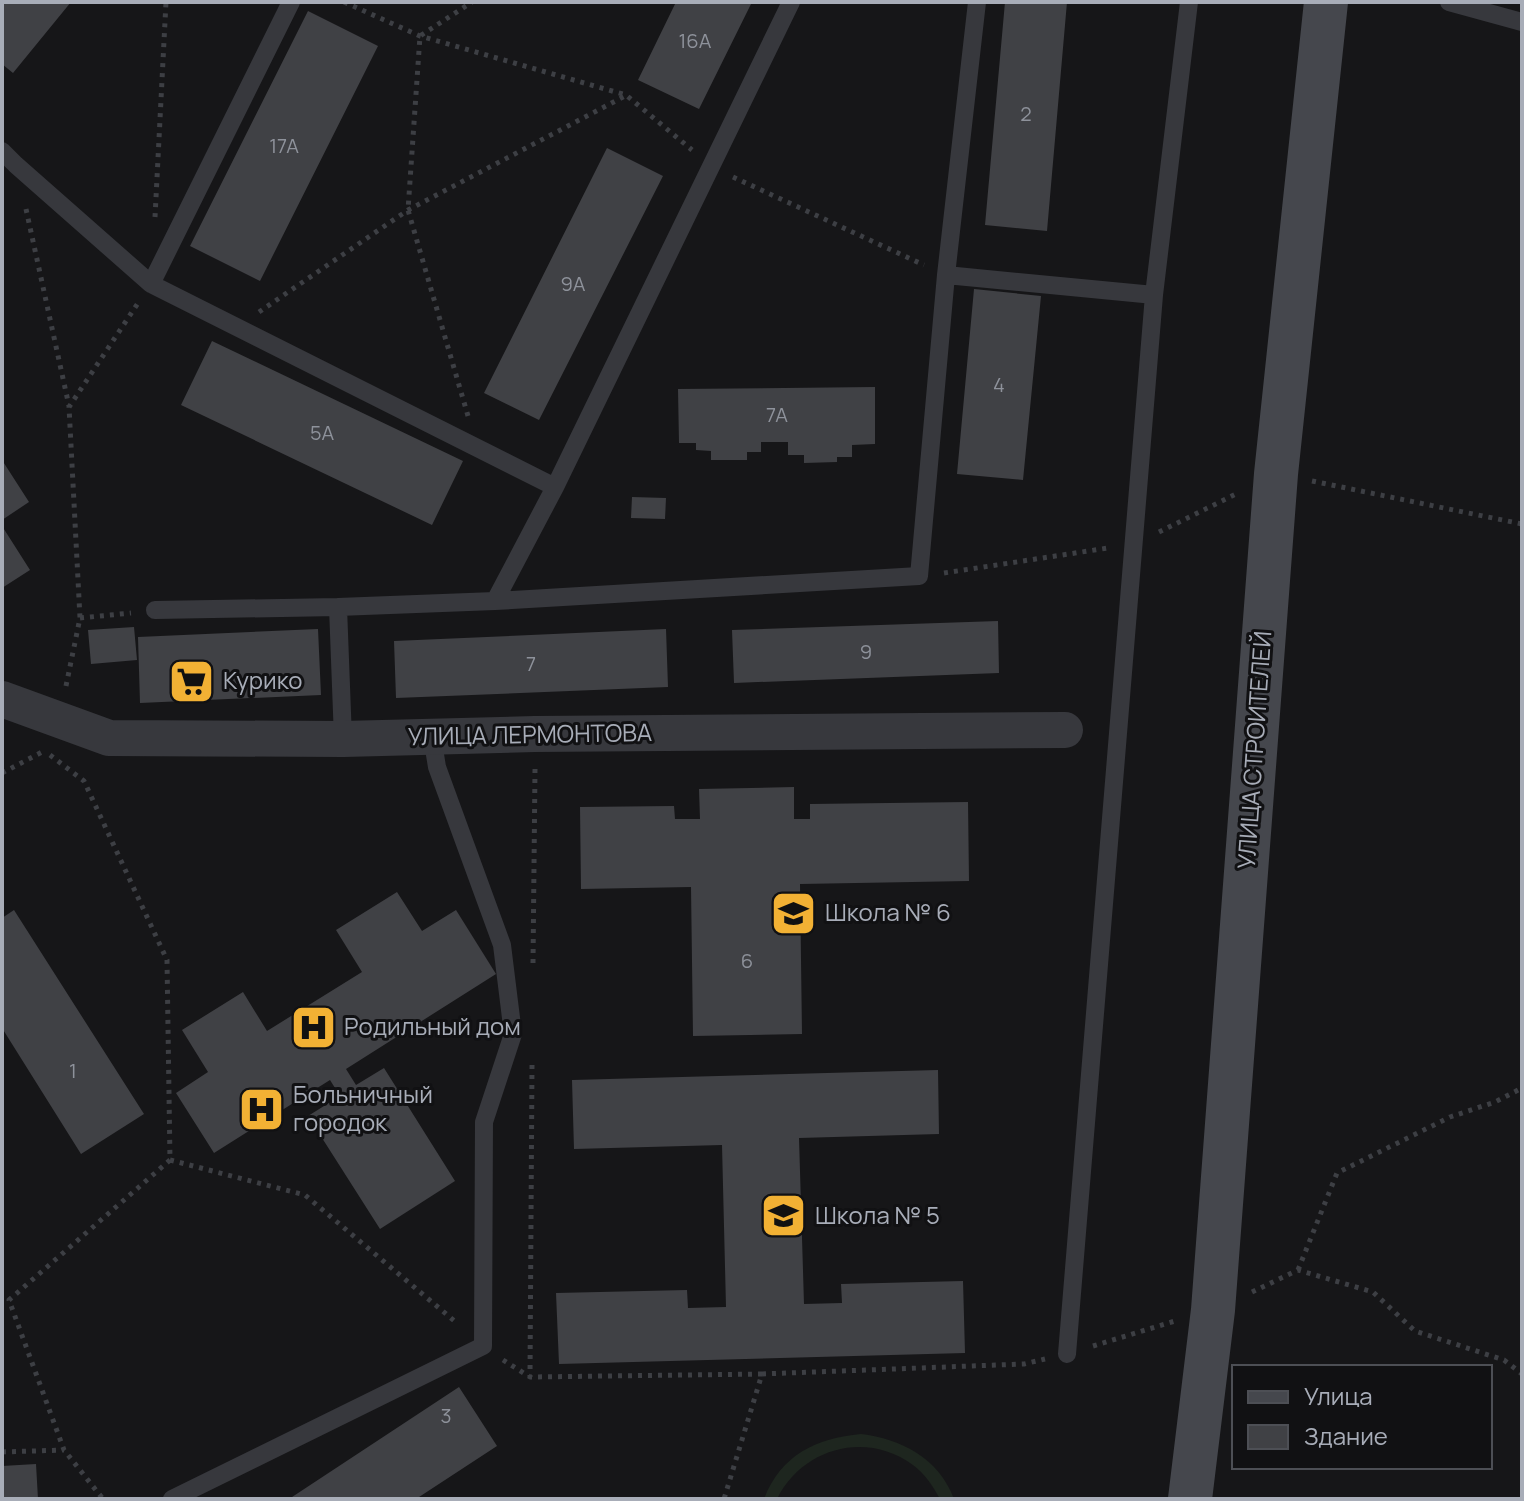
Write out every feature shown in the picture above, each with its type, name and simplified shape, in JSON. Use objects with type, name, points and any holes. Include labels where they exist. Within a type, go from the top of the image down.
[{"type":"main road","name":"УЛИЦА СТРОИТЕЛЕЙ","points":[[1190,1499],[1213,1310],[1276,474],[1326,2]]},
{"type":"street","name":"УЛИЦА ЛЕРМОНТОВА","points":[[2,699],[52,735],[109,738],[343,739],[535,734],[1065,730]]},
{"type":"lane","points":[[151,284],[291,2]]},
{"type":"lane","points":[[495,601],[555,487],[791,2]]},
{"type":"lane","points":[[155,610],[495,601],[919,576],[946,275],[977,2]]},
{"type":"lane","points":[[1067,1354],[1154,295],[1189,2]]},
{"type":"lane","points":[[1449,2],[1522,22]]},
{"type":"lane","points":[[2,151],[151,284],[555,487]]},
{"type":"lane","points":[[946,275],[1154,295]]},
{"type":"lane","points":[[338,607],[343,739]]},
{"type":"lane","points":[[172,1499],[483,1346],[484,1122],[513,1034],[502,945],[437,767],[432,736]]},
{"type":"path","points":[[154,221],[166,2]]},
{"type":"path","points":[[344,2],[420,36],[626,95],[711,166],[946,275]]},
{"type":"path","points":[[420,36],[472,2]]},
{"type":"path","points":[[420,36],[408,210],[478,448]]},
{"type":"path","points":[[237,327],[408,210],[626,95]]},
{"type":"path","points":[[2,773],[52,735],[80,618],[69,407],[16,165]]},
{"type":"path","points":[[69,407],[151,284]]},
{"type":"path","points":[[919,576],[1133,544],[1276,474],[1522,524]]},
{"type":"path","points":[[80,618],[155,610]]},
{"type":"path","points":[[533,969],[535,734]]},
{"type":"path","points":[[52,735],[109,738]]},
{"type":"path","points":[[52,735],[84,781],[167,960],[170,1160]]},
{"type":"path","points":[[530,1377],[532,1064]]},
{"type":"path","points":[[1298,1270],[1337,1173],[1450,1117],[1495,1102],[1522,1088]]},
{"type":"path","points":[[103,1499],[64,1450],[5,1300],[170,1160]]},
{"type":"path","points":[[170,1160],[305,1195],[483,1346],[530,1377],[762,1374],[1024,1364],[1213,1310],[1298,1270],[1373,1292],[1415,1331],[1504,1360],[1522,1374]]},
{"type":"path","points":[[724,1499],[762,1374]]},
{"type":"path","points":[[2,1452],[64,1450]]},
{"type":"shaded area","points":[[861,1434],[890,1440],[917,1453],[939,1472],[954,1499],[940,1499],[921,1472],[895,1455],[857,1447],[819,1456],[788,1481],[777,1499],[764,1499],[771,1484],[790,1460],[815,1445]]},
{"type":"building","points":[[4,2],[71,2],[13,73],[2,64]]},
{"type":"building","points":[[676,2],[752,2],[699,109],[638,80]]},
{"type":"building","points":[[1005,2],[1067,2],[1047,231],[985,225]]},
{"type":"building","points":[[308,11],[378,46],[260,281],[190,246]]},
{"type":"building","points":[[607,148],[663,176],[539,420],[484,393]]},
{"type":"building","points":[[974,289],[1041,296],[1023,480],[957,474]]},
{"type":"building","points":[[212,341],[463,461],[432,525],[181,405]]},
{"type":"building","points":[[875,387],[875,444],[852,445],[852,457],[837,457],[837,462],[804,463],[804,455],[788,455],[788,442],[761,442],[761,452],[747,452],[747,460],[711,460],[711,451],[696,450],[696,443],[679,443],[678,389]]},
{"type":"building","points":[[2,460],[29,502],[2,520]]},
{"type":"building","points":[[632,497],[666,498],[665,519],[631,518]]},
{"type":"building","points":[[2,526],[30,570],[2,588]]},
{"type":"building","points":[[998,621],[999,673],[734,683],[732,630]]},
{"type":"building","points":[[134,627],[137,660],[91,664],[88,630]]},
{"type":"building","points":[[318,629],[321,695],[140,703],[138,637]]},
{"type":"building","points":[[666,629],[668,687],[396,698],[394,641]]},
{"type":"building","points":[[794,787],[794,819],[810,819],[810,804],[968,802],[969,881],[800,884],[802,1034],[693,1036],[691,887],[581,889],[580,807],[674,806],[675,819],[700,819],[699,789]]},
{"type":"building","points":[[397,892],[422,931],[456,910],[496,974],[346,1069],[356,1085],[384,1068],[455,1181],[380,1229],[308,1116],[340,1096],[330,1080],[214,1153],[176,1093],[208,1072],[182,1030],[243,992],[267,1031],[362,972],[336,930]]},
{"type":"building","points":[[14,910],[144,1114],[81,1154],[2,1028],[2,918]]},
{"type":"building","points":[[938,1070],[939,1134],[799,1138],[804,1304],[842,1303],[841,1284],[963,1281],[965,1353],[559,1364],[556,1293],[687,1290],[688,1308],[726,1307],[722,1145],[574,1149],[572,1080]]},
{"type":"building","points":[[459,1387],[497,1446],[416,1499],[289,1499]]},
{"type":"building","points":[[36,1464],[38,1499],[2,1499],[2,1466]]},
{"type":"place","name":"Курико","points":[[192,681]]},
{"type":"place","name":"Школа № 6","points":[[794,913]]},
{"type":"place","name":"Родильный дом","points":[[313,1027]]},
{"type":"place","name":"Больничный городок","points":[[262,1109]]},
{"type":"place","name":"Школа № 5","points":[[784,1216]]}]
